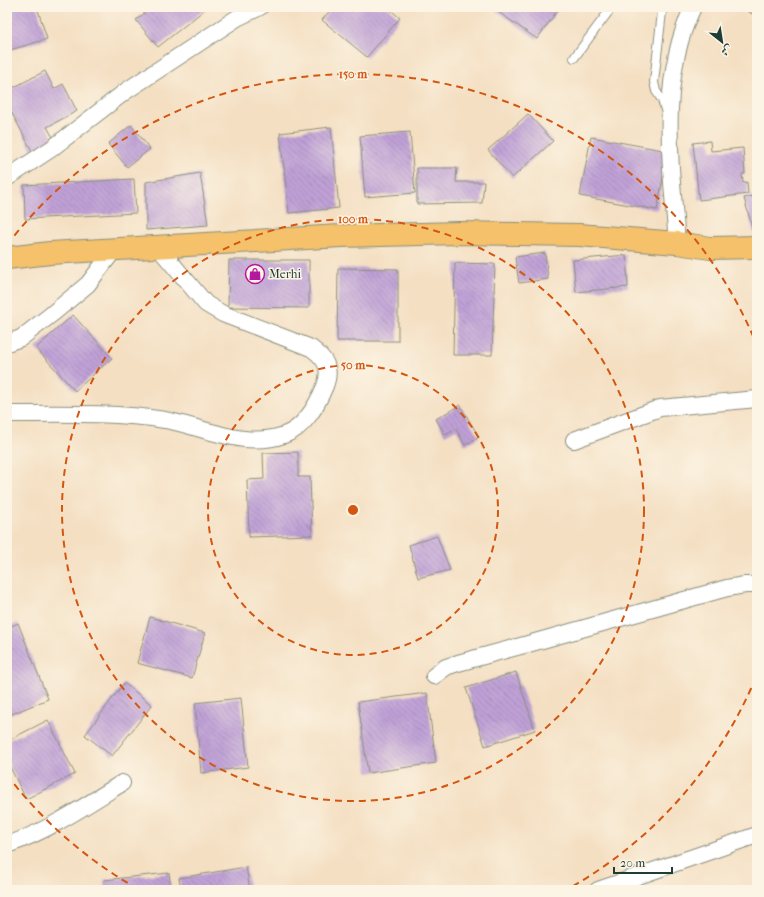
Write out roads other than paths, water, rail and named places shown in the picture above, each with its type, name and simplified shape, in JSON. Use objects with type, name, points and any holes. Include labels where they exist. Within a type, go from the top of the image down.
[{"type":"main road","points":[[7,258],[50,253],[341,236],[460,233],[580,235],[677,243],[710,248],[757,247]]},
{"type":"street","points":[[7,178],[51,149],[126,91],[237,18],[260,7]]},
{"type":"street","points":[[677,243],[671,176],[671,84],[676,54],[687,19],[693,7]]},
{"type":"street","points":[[7,414],[92,414],[132,417],[166,421],[236,438],[267,440],[285,435],[300,425],[316,407],[328,377],[326,364],[321,355],[311,348],[223,314],[206,304],[158,247]]},
{"type":"street","points":[[7,343],[21,338],[88,284],[114,250]]},
{"type":"street","points":[[574,440],[660,408],[757,400]]},
{"type":"street","points":[[434,676],[446,667],[458,662],[528,644],[727,588],[745,585],[757,586]]},
{"type":"street","points":[[7,845],[28,838],[79,810],[122,783]]},
{"type":"street","points":[[598,890],[757,835]]},
{"type":"lane","points":[[574,58],[612,7]]},
{"type":"lane","points":[[660,7],[662,12],[654,82],[656,91],[662,100],[670,128]]},
{"type":"place","name":"Merhi","points":[[255,274]]}]
